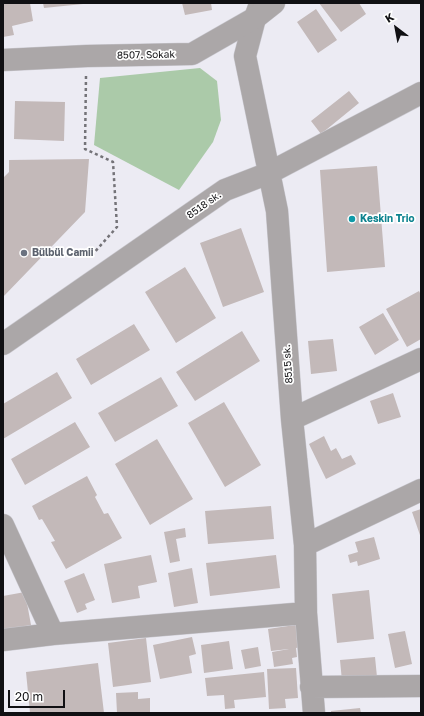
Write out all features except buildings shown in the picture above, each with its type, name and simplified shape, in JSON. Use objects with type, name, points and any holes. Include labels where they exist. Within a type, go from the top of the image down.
[{"type":"street","name":"8507. Sokak","points":[[3,60],[87,56],[192,54],[258,11],[274,3]]},
{"type":"street","name":"8515 sk.","points":[[258,11],[245,56],[277,212],[292,419],[305,545],[306,613],[312,687],[307,712]]},
{"type":"street","name":"8518 sk.","points":[[3,344],[224,190],[269,173],[421,93]]},
{"type":"street","points":[[292,419],[421,359]]},
{"type":"street","points":[[305,545],[421,490]]},
{"type":"street","points":[[3,525],[54,634]]},
{"type":"street","points":[[3,640],[54,634],[306,613]]},
{"type":"street","points":[[312,687],[421,686]]},
{"type":"path","points":[[87,56],[85,149],[113,162],[117,228],[91,257]]},
{"type":"green space","points":[[200,68],[217,81],[221,120],[213,142],[179,190],[94,145],[100,78]]},
{"type":"place","name":"Keskin Trio","points":[[352,219]]},
{"type":"place","name":"Bülbül Camii","points":[[24,253]]}]
